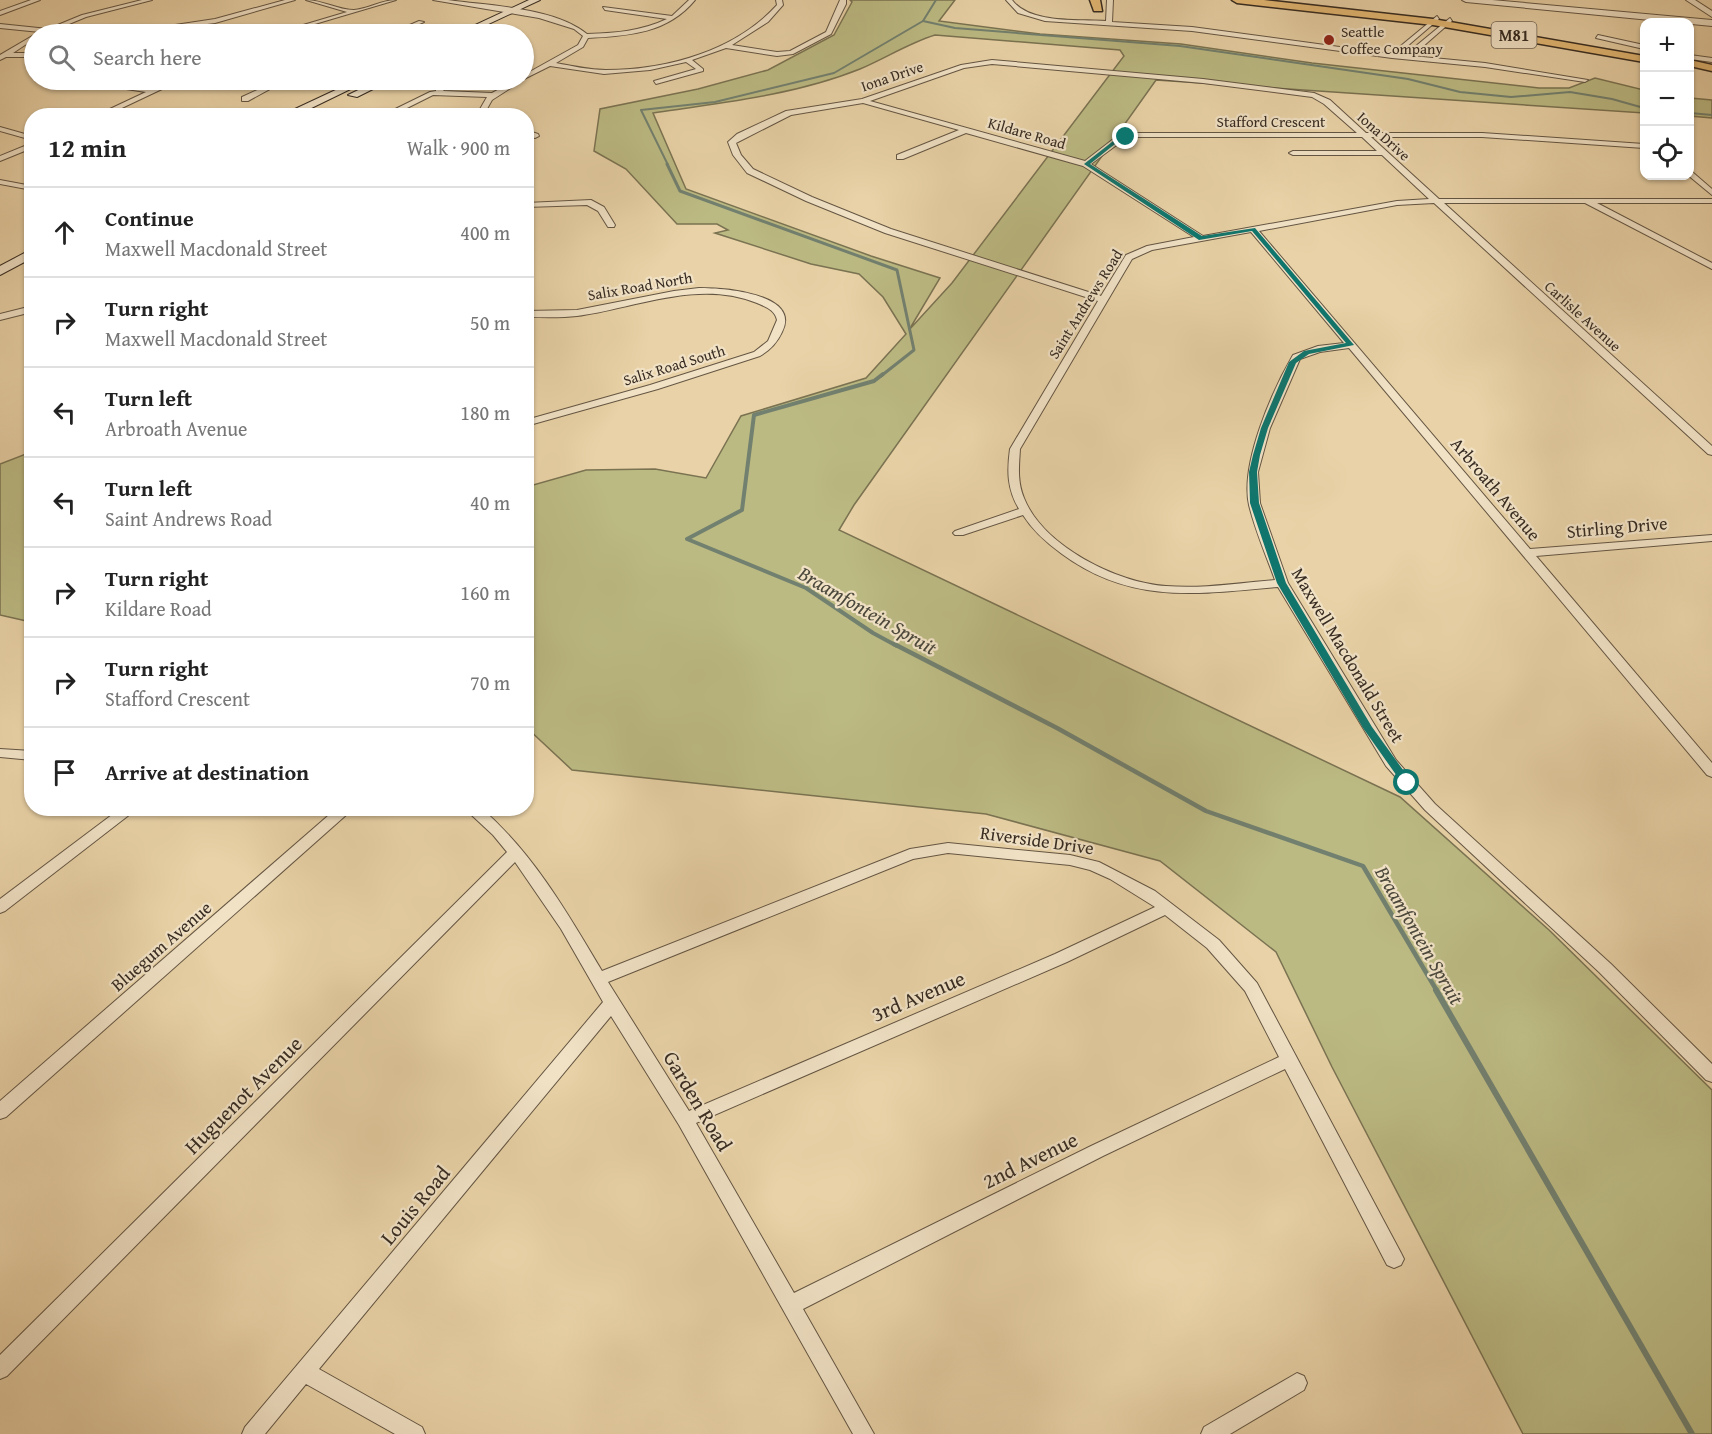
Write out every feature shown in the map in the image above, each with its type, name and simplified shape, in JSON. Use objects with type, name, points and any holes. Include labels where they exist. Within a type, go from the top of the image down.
[{"type":"main road","points":[[483,24],[536,0]]},
{"type":"main road","name":"M81","points":[[1237,0],[1440,23],[1640,58]]},
{"type":"main road","name":"M81","points":[[1282,0],[1640,53]]},
{"type":"main road","points":[[503,24],[547,4]]},
{"type":"main road","points":[[480,24],[494,15],[492,9]]},
{"type":"main road","points":[[1383,16],[1413,24],[1418,27],[1420,33]]},
{"type":"main road","points":[[1694,64],[1712,68]]},
{"type":"main road","points":[[1694,69],[1712,73]]},
{"type":"main road","points":[[303,108],[342,90]]},
{"type":"main road","points":[[326,108],[365,90]]},
{"type":"main road","points":[[0,256],[24,243]]},
{"type":"main road","points":[[0,271],[24,258]]},
{"type":"street","points":[[0,13],[37,0]]},
{"type":"street","points":[[66,24],[84,16],[149,0]]},
{"type":"street","points":[[192,24],[215,21],[292,0]]},
{"type":"street","points":[[309,0],[354,12]]},
{"type":"street","points":[[311,24],[393,0]]},
{"type":"street","points":[[436,0],[568,23],[582,30],[586,36]]},
{"type":"street","points":[[586,36],[640,32],[680,14],[692,0]]},
{"type":"street","points":[[549,64],[588,70],[615,71],[638,69],[713,53],[749,34],[769,20],[780,5],[779,0]]},
{"type":"street","points":[[726,46],[777,54],[795,52],[829,33],[843,0]]},
{"type":"street","points":[[1009,0],[1015,9],[1034,17],[1192,29],[1392,56],[1485,65],[1585,80]]},
{"type":"street","points":[[1109,22],[1110,0]]},
{"type":"street","points":[[1466,0],[1712,23]]},
{"type":"street","points":[[1690,0],[1710,13]]},
{"type":"street","points":[[1096,22],[1098,3]]},
{"type":"street","points":[[605,8],[673,18]]},
{"type":"street","points":[[416,24],[421,22]]},
{"type":"street","points":[[1392,56],[1420,33],[1440,23]]},
{"type":"street","points":[[1407,57],[1440,23]]},
{"type":"street","points":[[0,26],[24,28]]},
{"type":"street","points":[[534,72],[581,46],[586,36]]},
{"type":"street","points":[[1598,37],[1640,46]]},
{"type":"street","points":[[3,56],[24,44]]},
{"type":"street","points":[[3,56],[24,55]]},
{"type":"street","points":[[1694,58],[1712,60]]},
{"type":"street","points":[[656,82],[701,70],[686,59]]},
{"type":"street","name":"Iona Drive","points":[[1103,300],[888,231],[809,199],[750,171],[737,155],[732,142],[789,112],[863,101],[963,66],[1008,62],[1304,92],[1327,102],[1435,201]]},
{"type":"street","points":[[146,90],[153,91]]},
{"type":"street","points":[[245,99],[264,90]]},
{"type":"street","points":[[481,108],[502,90]]},
{"type":"street","points":[[116,108],[153,91]]},
{"type":"street","points":[[400,108],[425,95],[441,92],[494,95]]},
{"type":"street","name":"Kildare Road","points":[[863,101],[1086,164],[1201,238]]},
{"type":"street","points":[[0,129],[24,136]]},
{"type":"street","points":[[900,157],[966,130]]},
{"type":"street","name":"Stafford Crescent","points":[[1086,164],[1119,139],[1135,135],[1482,135],[1640,146]]},
{"type":"street","points":[[0,159],[24,148]]},
{"type":"street","points":[[1293,153],[1384,153]]},
{"type":"street","points":[[1694,177],[1712,193]]},
{"type":"street","points":[[0,182],[24,186]]},
{"type":"street","name":"Carlisle Avenue","points":[[1435,201],[1712,452]]},
{"type":"street","points":[[1587,201],[1712,266]]},
{"type":"street","name":"Saint Andrews Road","points":[[1281,583],[1179,590],[1150,588],[1125,582],[1073,557],[1053,542],[1024,511],[1011,472],[1016,449],[1103,300],[1133,254],[1150,248],[1201,238],[1397,203],[1712,201]]},
{"type":"street","points":[[534,205],[588,202],[601,209],[611,225]]},
{"type":"street","name":"Arbroath Avenue","points":[[1253,229],[1712,772]]},
{"type":"street","name":"Salix Road North","points":[[534,314],[576,313],[693,291],[731,293],[759,300]]},
{"type":"street","name":"Salix Road South","points":[[534,421],[654,387],[763,351],[774,340],[782,322],[775,308],[759,300]]},
{"type":"street","points":[[3,316],[24,311]]},
{"type":"street","name":"Maxwell Macdonald Street","points":[[1351,345],[1318,349],[1296,357],[1265,428],[1257,455],[1253,472],[1254,503],[1281,583],[1368,728],[1407,783],[1641,1004],[1712,1075]]},
{"type":"street","points":[[959,533],[1024,511]]},
{"type":"street","name":"Stirling Drive","points":[[1526,553],[1712,538]]},
{"type":"street","points":[[0,753],[24,755]]},
{"type":"street","points":[[0,907],[120,816]]},
{"type":"street","name":"Bluegum Avenue","points":[[0,1112],[338,816]]},
{"type":"street","name":"Garden Road","points":[[483,816],[516,852],[546,891],[685,1120],[864,1434]]},
{"type":"street","name":"Riverside Drive","points":[[599,979],[910,854],[935,849],[1033,855],[1087,864],[1130,883],[1167,908],[1213,944],[1251,987],[1394,1259]]},
{"type":"street","name":"Huguenot Avenue","points":[[0,1369],[516,852]]},
{"type":"street","name":"3rd Avenue","points":[[685,1120],[1061,958],[1167,908]]},
{"type":"street","name":"Louis Road","points":[[252,1434],[612,1003]]},
{"type":"street","name":"2nd Avenue","points":[[791,1305],[1076,1162],[1290,1059]]},
{"type":"street","points":[[304,1372],[415,1434]]},
{"type":"street","points":[[1211,1434],[1297,1383]]},
{"type":"shaded area","points":[[850,0],[955,0],[939,21],[1040,34],[1181,44],[1312,63],[1539,88],[1569,88],[1595,78],[1640,89],[1640,113],[1156,80],[854,505],[839,530],[1400,797],[1549,930],[1712,1090],[1712,1434],[1523,1434],[1332,1067],[1276,952],[1160,861],[986,814],[572,770],[534,735],[534,485],[586,470],[655,469],[706,478],[741,416],[866,378],[906,334],[883,297],[859,274],[811,264],[715,233],[728,230],[717,224],[677,224],[626,169],[594,151],[600,109],[698,89],[768,70],[834,35],[852,2]],"holes":[[[935,35],[1120,50],[1124,56],[952,283],[909,330],[940,278],[871,256],[686,189],[653,113],[758,97],[810,85],[860,69]]]},
{"type":"shaded area","points":[[1694,98],[1712,100],[1712,118],[1694,116]]},
{"type":"shaded area","points":[[24,455],[24,620],[0,615],[0,464]]},
{"type":"waterway","name":"Braamfontein Spruit","points":[[923,21],[936,0]]},
{"type":"waterway","name":"Braamfontein Spruit","points":[[668,165],[641,110],[715,102],[834,73],[923,21]]},
{"type":"waterway","points":[[923,21],[955,28],[1180,46],[1408,79],[1460,92],[1511,97],[1570,92],[1612,99],[1640,107]]},
{"type":"waterway","points":[[1694,113],[1712,115]]},
{"type":"waterway","name":"Braamfontein Spruit","points":[[667,164],[680,191],[897,270],[914,350],[881,376]]},
{"type":"waterway","name":"Braamfontein Spruit","points":[[883,374],[874,381],[754,415],[742,510],[687,539],[806,588],[873,633],[897,646]]},
{"type":"waterway","name":"Braamfontein Spruit","points":[[894,644],[1057,728],[1206,811],[1363,866],[1437,991]]},
{"type":"waterway","name":"Braamfontein Spruit","points":[[1436,990],[1692,1434]]},
{"type":"place","name":"Seattle Coffee Company","points":[[1329,40]]},
{"type":"route","points":[[1126,137],[1119,139],[1086,164],[1201,238],[1253,229],[1351,345],[1318,349],[1296,357],[1265,428],[1257,455],[1253,472],[1254,503],[1281,583],[1368,728],[1407,783]]}]
